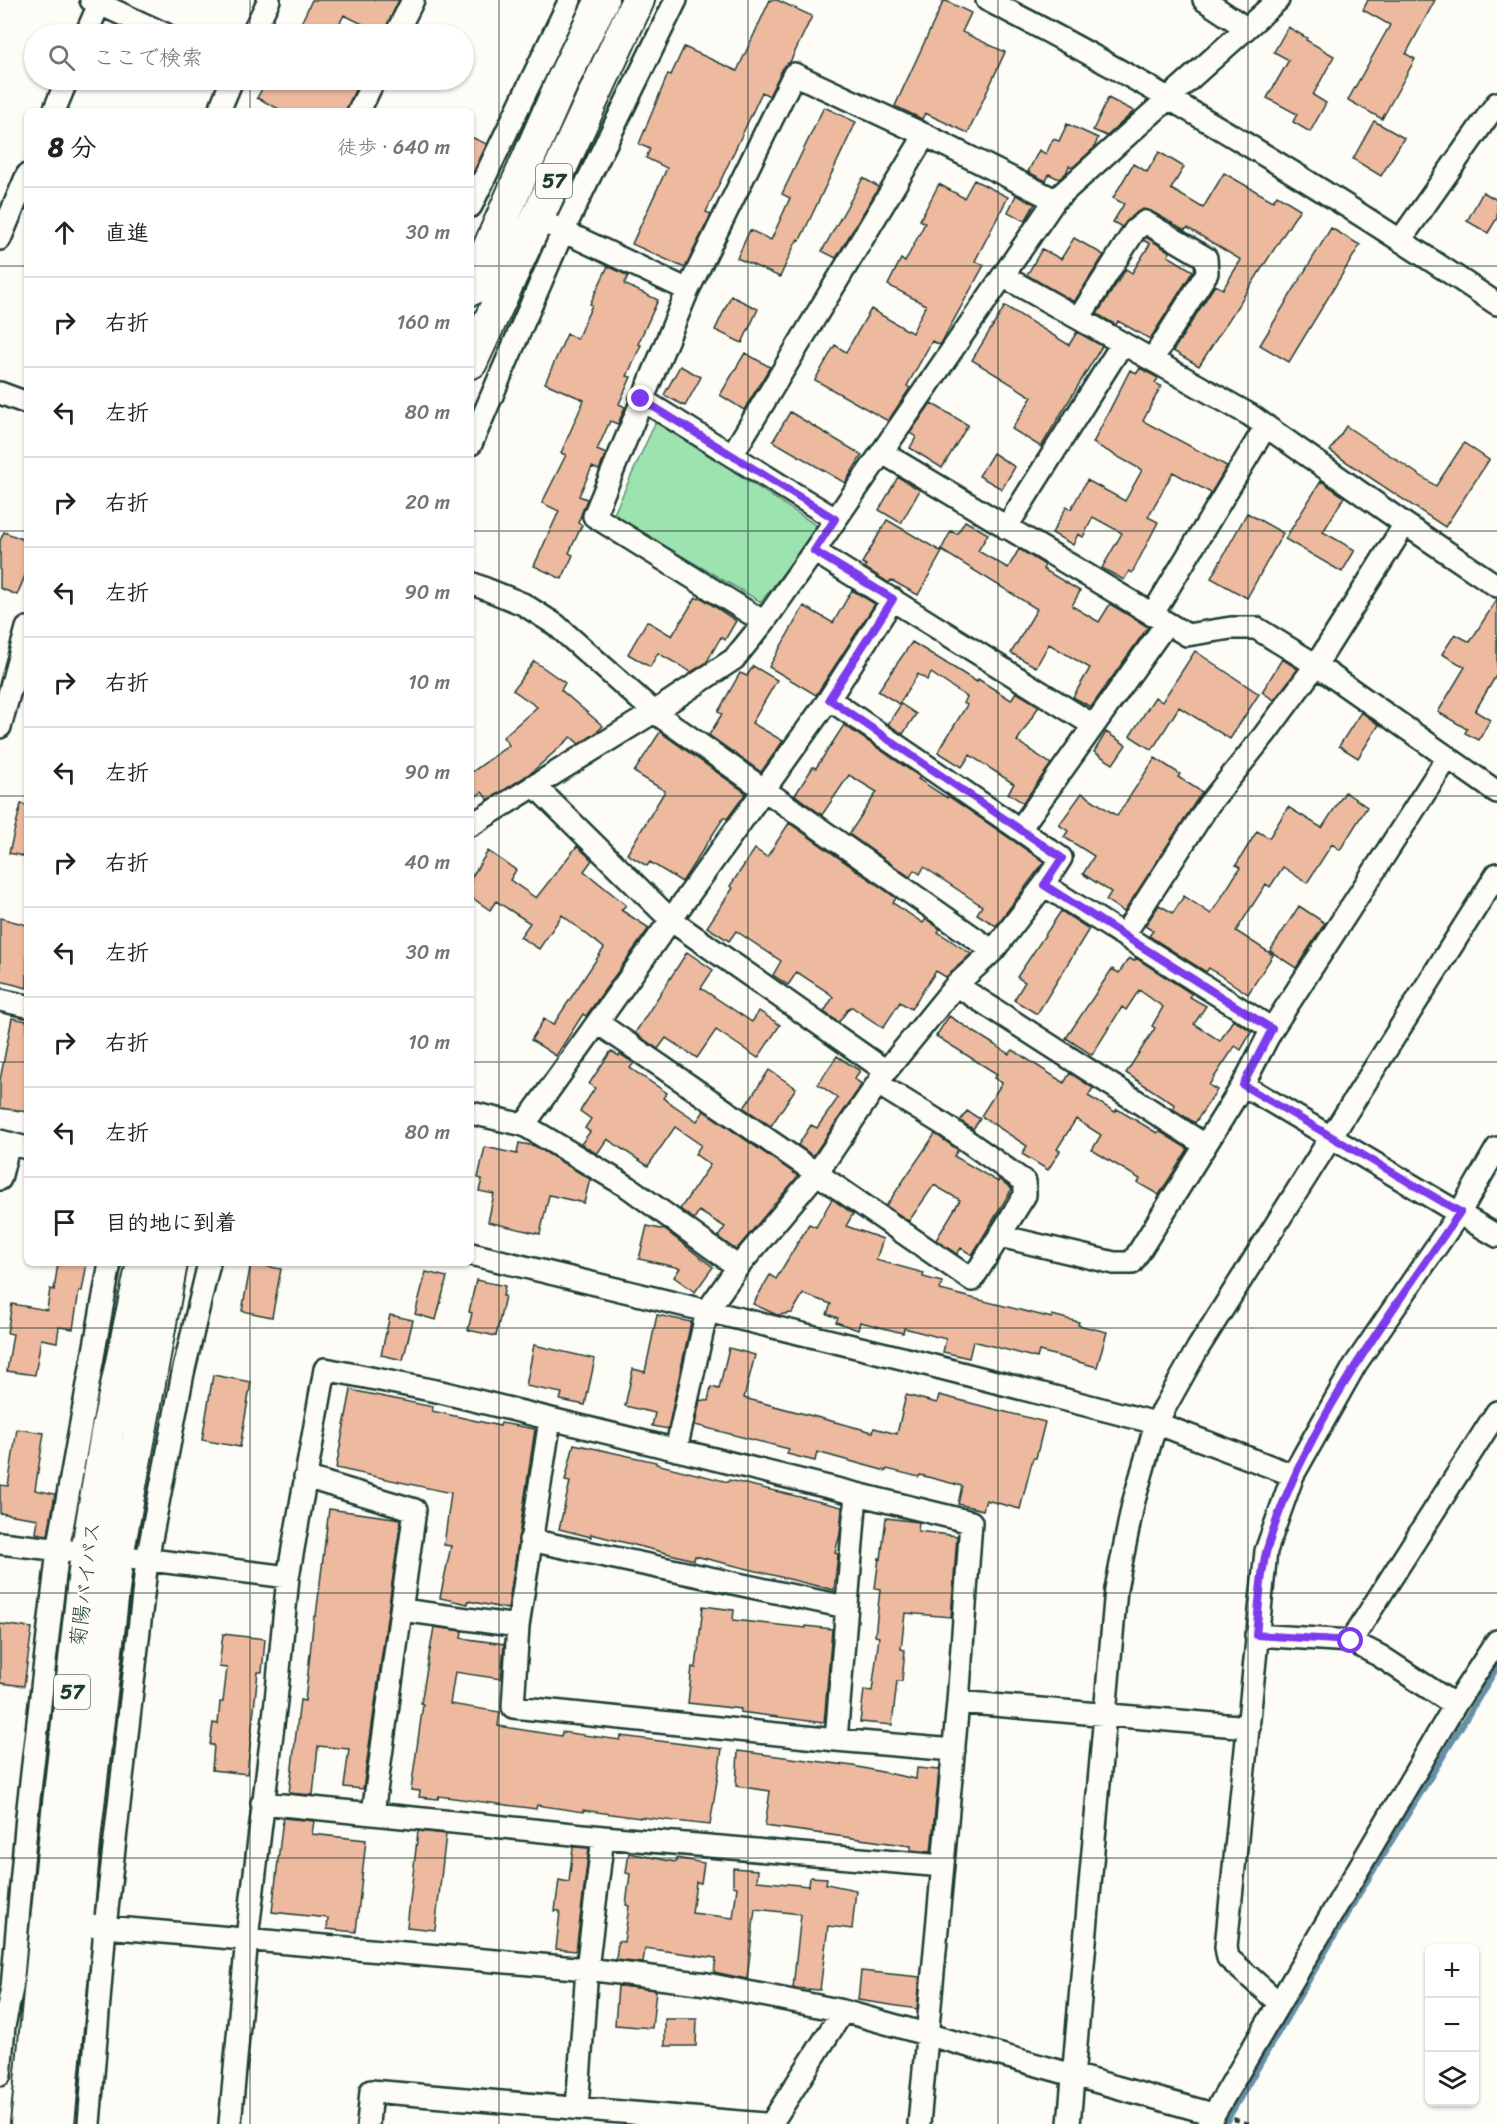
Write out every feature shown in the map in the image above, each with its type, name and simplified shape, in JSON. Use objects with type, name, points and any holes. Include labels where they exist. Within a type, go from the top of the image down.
[{"type":"highway","name":"57","points":[[474,282],[563,80],[602,0]]},
{"type":"highway","name":"57","points":[[474,357],[550,225],[638,0]]},
{"type":"highway","name":"菊陽バイパス","points":[[58,2124],[90,1925],[107,1433],[142,1266]]},
{"type":"highway","name":"菊陽バイパス","points":[[27,2124],[56,1830],[102,1555],[170,1266]]},
{"type":"street","points":[[257,24],[269,0]]},
{"type":"street","points":[[401,24],[414,0]]},
{"type":"street","points":[[474,192],[570,0]]},
{"type":"street","points":[[474,436],[550,225],[675,0]]},
{"type":"street","points":[[987,0],[1170,99],[1401,239],[1497,304]]},
{"type":"street","points":[[1204,0],[1237,22],[1244,30]]},
{"type":"street","points":[[474,823],[654,712],[734,659],[764,622],[883,453],[1055,200],[1278,0]]},
{"type":"street","points":[[89,24],[97,1],[144,24]]},
{"type":"street","points":[[764,622],[594,516],[688,290],[794,74],[925,135],[1055,200]]},
{"type":"street","points":[[55,108],[63,90]]},
{"type":"street","points":[[220,108],[228,90]]},
{"type":"street","points":[[360,108],[369,90]]},
{"type":"street","points":[[1401,239],[1497,103]]},
{"type":"street","points":[[732,455],[925,135]]},
{"type":"street","points":[[0,239],[24,182]]},
{"type":"street","points":[[474,194],[508,205]]},
{"type":"street","points":[[1079,318],[1135,230],[1145,222],[1206,258],[1206,273],[1152,360]]},
{"type":"street","points":[[550,225],[688,290]]},
{"type":"street","points":[[1003,276],[1250,415],[1404,524],[1497,586]]},
{"type":"street","points":[[1006,528],[1122,344]]},
{"type":"street","points":[[0,393],[24,402]]},
{"type":"street","points":[[641,399],[835,519]]},
{"type":"street","points":[[1020,829],[1093,725],[1159,619],[1266,426]]},
{"type":"street","points":[[883,453],[1187,635],[1232,628],[1256,628],[1316,665],[1497,792]]},
{"type":"street","points":[[1124,935],[1209,804],[1316,665],[1404,524]]},
{"type":"street","points":[[814,551],[1093,725]]},
{"type":"street","points":[[474,584],[522,604],[556,625],[654,712],[993,951]]},
{"type":"street","points":[[524,1125],[829,699],[893,599]]},
{"type":"street","points":[[0,727],[24,639]]},
{"type":"street","points":[[676,1450],[707,1311],[738,1267],[817,1173],[882,1077],[956,985],[993,951],[1062,858],[829,699]]},
{"type":"street","points":[[1000,1236],[1114,1263],[1132,1263],[1243,1085],[1272,1029],[1448,757]]},
{"type":"street","points":[[534,785],[672,921],[946,1126],[1025,1182],[1025,1195],[972,1280],[598,1023]]},
{"type":"street","points":[[1069,2124],[1116,1589],[1133,1504],[1156,1423],[1198,1348],[1497,874]]},
{"type":"street","points":[[1044,885],[1272,1029]]},
{"type":"street","points":[[956,985],[1205,1145]]},
{"type":"street","points":[[0,1000],[24,1005]]},
{"type":"street","points":[[1243,1085],[1497,1236]]},
{"type":"street","points":[[474,1114],[524,1125],[628,1187],[738,1267]]},
{"type":"street","points":[[0,1179],[12,1144]]},
{"type":"street","points":[[1279,2003],[1228,1958],[1226,1947],[1266,1551],[1293,1475],[1355,1365],[1460,1212],[1497,1148]]},
{"type":"street","points":[[474,1255],[1068,1399],[1156,1423],[1293,1475]]},
{"type":"street","points":[[102,1555],[110,1266]]},
{"type":"street","points":[[0,2075],[2,2025],[12,1988],[27,1816],[102,1555],[183,1373],[208,1266]]},
{"type":"street","points":[[230,2124],[247,1938],[276,1701],[288,1577],[325,1369],[441,1392],[971,1522],[954,1750],[919,2124]]},
{"type":"street","points":[[1351,1641],[1497,1412]]},
{"type":"street","points":[[550,1420],[518,1626],[513,1707],[954,1750]]},
{"type":"street","points":[[305,1477],[415,1510],[373,1813]]},
{"type":"street","points":[[836,1740],[856,1494]]},
{"type":"street","points":[[530,1540],[846,1607]]},
{"type":"street","points":[[0,1542],[288,1577]]},
{"type":"street","points":[[402,1610],[518,1626]]},
{"type":"street","points":[[1256,1635],[1351,1641],[1380,1656],[1455,1706]]},
{"type":"street","points":[[89,2124],[90,1925],[587,1969],[707,1984],[843,2011],[1072,2074],[1210,2119],[1455,1706],[1497,1641]]},
{"type":"street","points":[[958,1702],[1249,1727]]},
{"type":"street","points":[[262,1803],[603,1837],[943,1866]]},
{"type":"street","points":[[577,2109],[587,1969],[603,1837]]},
{"type":"street","points":[[771,2124],[843,2011]]},
{"type":"street","points":[[2,2025],[36,2028]]},
{"type":"street","points":[[369,2124],[371,2091],[577,2109],[629,2119],[764,2124]]},
{"type":"green space","points":[[656,421],[819,527],[761,602],[613,516]]},
{"type":"building","points":[[312,0],[399,0],[388,24],[362,24],[344,15],[339,24],[301,24]]},
{"type":"building","points":[[770,0],[777,0],[812,16],[790,62],[783,68],[769,96],[762,92],[706,212],[711,214],[685,268],[632,244],[667,168],[646,158],[650,149],[639,144],[668,74],[671,75],[684,47],[737,71]]},
{"type":"building","points":[[944,0],[971,13],[962,32],[1005,52],[968,133],[925,113],[922,119],[895,106]]},
{"type":"building","points":[[1368,0],[1435,0],[1406,54],[1415,59],[1382,119],[1348,100],[1390,25],[1363,10]]},
{"type":"building","points":[[1288,27],[1334,56],[1313,95],[1326,103],[1310,132],[1293,122],[1297,114],[1267,98],[1289,60],[1274,52]]},
{"type":"building","points":[[261,90],[355,90],[346,108],[277,108],[257,98]]},
{"type":"building","points":[[1108,98],[1134,111],[1107,136],[1093,130]]},
{"type":"building","points":[[824,107],[856,122],[780,277],[737,258],[750,230],[771,240],[790,198],[782,194]]},
{"type":"building","points":[[1374,121],[1404,138],[1381,176],[1353,159]]},
{"type":"building","points":[[1067,124],[1098,138],[1094,148],[1073,167],[1069,166],[1066,173],[1059,179],[1049,174],[1046,181],[1028,172],[1039,150],[1046,154],[1053,139],[1059,141]]},
{"type":"building","points":[[474,138],[487,144],[474,171]]},
{"type":"building","points":[[1159,152],[1184,167],[1171,189],[1203,208],[1224,173],[1273,201],[1277,195],[1300,209],[1199,366],[1173,351],[1215,285],[1223,289],[1241,260],[1188,228],[1184,230],[1151,211],[1143,209],[1137,212],[1122,227],[1113,222],[1124,204],[1113,198],[1133,164],[1147,172]]},
{"type":"building","points":[[863,178],[879,187],[836,258],[822,251]]},
{"type":"building","points":[[974,180],[1008,197],[975,261],[984,265],[940,345],[932,341],[907,386],[910,388],[888,421],[815,380],[835,345],[846,352],[871,309],[912,333],[926,305],[888,285],[901,259],[905,262],[925,223],[920,220],[939,184],[964,198]]},
{"type":"building","points":[[1483,192],[1497,200],[1497,218],[1488,233],[1467,221]]},
{"type":"building","points":[[1016,195],[1035,204],[1025,221],[1008,212]]},
{"type":"building","points":[[1331,228],[1360,245],[1289,362],[1260,345]]},
{"type":"building","points":[[1146,237],[1170,252],[1168,256],[1193,271],[1150,339],[1118,321],[1116,325],[1097,314],[1126,269],[1132,273],[1150,244],[1143,240]]},
{"type":"building","points":[[1074,238],[1104,255],[1074,302],[1027,275],[1042,249],[1061,259]]},
{"type":"building","points":[[608,266],[628,276],[624,284],[658,300],[638,344],[641,345],[627,376],[631,377],[619,404],[625,407],[618,424],[610,421],[597,450],[606,454],[599,470],[592,467],[579,496],[587,499],[578,523],[582,525],[569,553],[573,555],[562,579],[534,566],[559,511],[542,503],[566,455],[561,453],[584,400],[545,383],[567,334],[577,339]]},
{"type":"building","points":[[731,296],[758,309],[742,343],[715,330]]},
{"type":"building","points":[[1005,306],[1069,345],[1077,332],[1102,346],[1041,447],[1012,429],[1032,397],[972,360]]},
{"type":"building","points":[[745,353],[770,367],[744,410],[720,395]]},
{"type":"building","points":[[680,366],[701,377],[685,406],[664,395]]},
{"type":"building","points":[[1140,368],[1158,378],[1155,383],[1161,386],[1143,421],[1227,466],[1211,493],[1173,472],[1148,517],[1158,522],[1132,573],[1129,571],[1124,580],[1102,568],[1122,533],[1093,517],[1083,537],[1078,534],[1073,545],[1052,533],[1067,506],[1071,509],[1087,480],[1125,501],[1142,470],[1093,443],[1130,370],[1137,373]]},
{"type":"building","points":[[931,403],[968,425],[942,468],[910,448],[916,437],[910,433]]},
{"type":"building","points":[[790,412],[862,455],[845,483],[773,441]]},
{"type":"building","points":[[1346,426],[1436,486],[1464,443],[1489,460],[1445,527],[1330,451]]},
{"type":"building","points":[[993,453],[1015,467],[1002,489],[979,476]]},
{"type":"building","points":[[898,477],[920,490],[901,523],[879,510]]},
{"type":"building","points":[[1321,481],[1344,497],[1323,532],[1355,550],[1342,572],[1285,539]]},
{"type":"building","points":[[1247,513],[1283,533],[1247,598],[1211,578]]},
{"type":"building","points":[[887,520],[942,552],[918,595],[891,580],[889,583],[865,568],[866,565],[862,563]]},
{"type":"building","points":[[965,521],[988,534],[978,551],[1008,568],[1019,549],[1045,565],[1043,569],[1080,591],[1072,606],[1099,622],[1110,604],[1148,627],[1091,707],[1073,697],[1090,668],[1049,644],[1036,667],[1011,653],[1037,609],[941,550],[951,531],[957,534]]},
{"type":"building","points":[[4,532],[24,540],[24,578],[17,595],[0,588],[0,541]]},
{"type":"building","points":[[852,590],[875,604],[816,695],[769,667],[804,606],[833,623]]},
{"type":"building","points":[[696,597],[699,599],[700,597],[736,621],[725,640],[721,637],[706,663],[691,672],[658,653],[650,667],[628,654],[647,621],[672,636]]},
{"type":"building","points":[[1497,599],[1497,674],[1475,711],[1490,720],[1479,740],[1465,733],[1467,729],[1438,712],[1465,667],[1442,654],[1455,634],[1470,642]]},
{"type":"building","points":[[912,642],[1011,700],[1016,692],[1039,706],[1017,741],[1051,764],[1023,803],[1008,793],[1014,784],[970,755],[962,767],[938,752],[967,705],[964,703],[967,697],[931,673],[927,680],[918,674],[899,704],[878,691]]},
{"type":"building","points":[[1195,651],[1259,694],[1230,739],[1179,707],[1152,750],[1130,736],[1155,697],[1162,702]]},
{"type":"building","points":[[1282,659],[1298,669],[1274,700],[1262,692]]},
{"type":"building","points":[[534,661],[565,683],[561,690],[603,726],[579,744],[571,737],[531,773],[488,800],[482,792],[474,798],[474,771],[509,745],[503,737],[537,707],[513,690]]},
{"type":"building","points":[[753,666],[777,680],[752,723],[783,741],[761,772],[709,735],[722,714],[718,712],[740,673],[747,676]]},
{"type":"building","points":[[901,704],[916,714],[903,734],[888,724]]},
{"type":"building","points":[[1361,712],[1379,725],[1358,758],[1339,746]]},
{"type":"building","points":[[844,725],[920,777],[918,779],[947,798],[948,796],[1044,862],[996,926],[977,914],[982,906],[924,867],[920,874],[914,870],[910,877],[849,834],[877,792],[849,775],[822,815],[795,795]]},
{"type":"building","points":[[660,732],[746,793],[727,819],[724,817],[682,882],[650,862],[647,866],[627,854],[665,791],[634,772]]},
{"type":"building","points":[[1106,732],[1126,745],[1113,764],[1094,752]]},
{"type":"building","points":[[1155,758],[1180,774],[1178,777],[1202,792],[1124,912],[1106,900],[1111,892],[1083,874],[1094,856],[1064,837],[1068,831],[1059,825],[1082,793],[1117,816]]},
{"type":"building","points":[[1345,792],[1367,807],[1340,850],[1332,844],[1307,883],[1283,867],[1270,887],[1266,884],[1236,931],[1273,955],[1248,994],[1209,968],[1206,972],[1149,936],[1153,931],[1145,926],[1159,905],[1173,913],[1184,896],[1211,914],[1240,868],[1236,865],[1257,831],[1269,838],[1288,807],[1322,828]]},
{"type":"building","points":[[21,804],[24,804],[24,856],[9,853]]},
{"type":"building","points":[[789,823],[896,898],[893,903],[923,923],[926,919],[940,929],[938,932],[971,954],[946,977],[936,971],[911,1009],[900,1002],[883,1028],[852,1007],[839,1022],[824,1012],[833,997],[829,993],[797,972],[788,985],[773,975],[781,961],[736,931],[729,941],[707,927],[733,888],[730,886],[755,849],[767,857]]},
{"type":"building","points":[[577,846],[592,860],[584,871],[626,905],[621,910],[649,928],[586,1016],[583,1014],[556,1056],[531,1040],[544,1019],[553,1025],[604,948],[562,915],[539,949],[520,937],[530,923],[496,901],[490,910],[474,899],[474,873],[488,851],[516,870],[510,880],[536,898]]},
{"type":"building","points":[[1299,906],[1325,923],[1296,968],[1270,951]]},
{"type":"building","points":[[1061,911],[1089,929],[1037,1014],[1014,1000],[1025,982],[1017,977]]},
{"type":"building","points":[[0,918],[24,924],[24,987],[0,981]]},
{"type":"building","points":[[687,952],[713,970],[701,988],[752,1022],[759,1011],[780,1025],[758,1058],[716,1030],[697,1058],[666,1038],[658,1049],[635,1033]]},
{"type":"building","points":[[1129,958],[1134,961],[1136,958],[1192,994],[1190,997],[1206,1006],[1194,1024],[1220,1041],[1233,1020],[1252,1031],[1241,1050],[1235,1046],[1209,1085],[1217,1090],[1195,1123],[1173,1109],[1175,1105],[1126,1073],[1155,1028],[1152,1026],[1163,1007],[1139,990],[1126,1010],[1122,1007],[1092,1055],[1066,1038],[1112,969],[1119,973]]},
{"type":"building","points":[[949,1016],[1009,1054],[1013,1050],[1064,1083],[1070,1073],[1093,1088],[1088,1096],[1115,1112],[1117,1109],[1157,1133],[1159,1131],[1188,1149],[1159,1195],[1138,1183],[1140,1179],[1092,1150],[1101,1135],[1076,1119],[1057,1149],[1060,1151],[1048,1170],[1022,1154],[1027,1146],[981,1116],[1002,1083],[994,1078],[997,1074],[936,1036]]},
{"type":"building","points":[[12,1018],[24,1020],[24,1112],[0,1108],[0,1080]]},
{"type":"building","points":[[611,1051],[634,1063],[630,1068],[667,1093],[663,1098],[697,1121],[704,1111],[798,1176],[736,1250],[718,1237],[725,1227],[699,1211],[694,1219],[680,1209],[710,1165],[695,1154],[701,1145],[675,1127],[648,1166],[607,1139],[597,1154],[581,1144],[590,1132],[585,1128],[591,1119],[580,1111],[595,1088],[589,1084]]},
{"type":"building","points":[[837,1056],[860,1071],[854,1079],[862,1084],[813,1156],[798,1145],[811,1125],[817,1128],[838,1098],[818,1084]]},
{"type":"building","points":[[769,1070],[796,1088],[771,1126],[744,1108]]},
{"type":"building","points":[[967,1111],[980,1119],[973,1129],[960,1121]]},
{"type":"building","points":[[935,1134],[958,1150],[954,1156],[998,1182],[999,1179],[1012,1189],[972,1255],[961,1248],[957,1254],[936,1240],[960,1200],[934,1185],[909,1221],[886,1206]]},
{"type":"building","points":[[519,1143],[535,1146],[590,1179],[584,1203],[549,1195],[540,1234],[488,1222],[494,1194],[479,1191],[482,1179],[478,1178],[485,1147],[517,1154]]},
{"type":"building","points":[[832,1199],[853,1214],[846,1226],[883,1239],[876,1260],[924,1273],[923,1277],[942,1282],[940,1290],[1052,1318],[1052,1315],[1079,1322],[1078,1325],[1107,1332],[1097,1367],[1039,1351],[1037,1358],[973,1341],[969,1358],[943,1352],[946,1339],[904,1328],[903,1333],[860,1322],[858,1330],[836,1322],[838,1318],[827,1314],[831,1304],[803,1294],[792,1313],[777,1315],[753,1304],[770,1275],[776,1279],[809,1224],[816,1227]]},
{"type":"building","points":[[647,1226],[665,1230],[713,1267],[695,1292],[674,1277],[680,1268],[639,1259]]},
{"type":"building","points":[[58,1266],[86,1266],[82,1291],[79,1291],[73,1329],[59,1327],[57,1342],[41,1339],[35,1375],[7,1371],[13,1334],[7,1333],[12,1304],[47,1310],[50,1289],[54,1290]]},
{"type":"building","points":[[250,1266],[281,1269],[272,1317],[242,1311]]},
{"type":"building","points":[[426,1272],[447,1277],[436,1320],[415,1314]]},
{"type":"building","points":[[476,1280],[505,1286],[496,1336],[468,1330],[472,1313],[469,1312]]},
{"type":"building","points":[[390,1315],[413,1320],[403,1360],[381,1355]]},
{"type":"building","points":[[657,1315],[691,1322],[668,1429],[652,1426],[655,1413],[625,1406],[633,1369],[645,1372]]},
{"type":"building","points":[[534,1345],[595,1359],[585,1405],[560,1400],[562,1393],[526,1386]]},
{"type":"building","points":[[729,1348],[755,1355],[744,1398],[873,1432],[874,1428],[897,1434],[906,1395],[937,1403],[939,1395],[1045,1422],[1020,1509],[986,1500],[983,1510],[958,1504],[962,1486],[920,1475],[919,1477],[887,1469],[886,1471],[817,1452],[815,1461],[787,1454],[789,1449],[695,1425],[700,1400],[708,1401],[711,1387],[719,1389]]},
{"type":"building","points":[[213,1375],[251,1382],[240,1447],[202,1440]]},
{"type":"building","points":[[351,1390],[433,1407],[432,1411],[500,1426],[501,1423],[535,1429],[508,1609],[440,1598],[451,1546],[444,1545],[451,1493],[336,1468]]},
{"type":"building","points":[[17,1429],[44,1433],[35,1490],[55,1494],[48,1535],[36,1533],[38,1519],[0,1513],[0,1485],[8,1486]]},
{"type":"building","points":[[574,1444],[842,1507],[840,1534],[835,1553],[838,1554],[834,1590],[695,1556],[694,1560],[591,1534],[591,1537],[559,1529],[570,1482],[565,1481]]},
{"type":"building","points":[[329,1509],[401,1519],[363,1789],[344,1787],[349,1749],[318,1746],[313,1795],[289,1793],[300,1700],[305,1701]]},
{"type":"building","points":[[886,1518],[919,1522],[918,1531],[957,1536],[951,1617],[905,1613],[901,1649],[905,1650],[902,1681],[897,1681],[892,1725],[860,1722],[864,1690],[872,1691],[879,1637],[875,1636],[880,1589],[875,1588]]},
{"type":"building","points":[[703,1606],[734,1610],[733,1620],[832,1629],[824,1723],[688,1703],[692,1667],[696,1668]]},
{"type":"building","points":[[0,1624],[32,1628],[24,1686],[0,1683]]},
{"type":"building","points":[[434,1627],[462,1631],[461,1638],[504,1644],[501,1679],[455,1672],[450,1704],[500,1712],[498,1726],[561,1736],[562,1732],[620,1740],[621,1736],[722,1749],[710,1825],[537,1805],[536,1809],[439,1796],[438,1799],[419,1797],[420,1791],[411,1790],[423,1704],[421,1703]]},
{"type":"building","points":[[223,1634],[265,1639],[262,1672],[258,1672],[247,1774],[212,1770],[214,1745],[210,1745],[213,1723],[218,1724],[227,1668],[219,1667]]},
{"type":"building","points":[[738,1751],[853,1766],[916,1779],[917,1768],[939,1770],[931,1852],[911,1850],[911,1846],[765,1826],[770,1791],[736,1786]]},
{"type":"building","points":[[283,1818],[314,1821],[312,1834],[366,1840],[356,1932],[327,1929],[328,1918],[272,1912]]},
{"type":"building","points":[[418,1831],[446,1834],[435,1930],[407,1927]]},
{"type":"building","points":[[573,1847],[589,1848],[576,1951],[556,1949],[560,1911],[555,1911],[559,1880],[569,1882]]},
{"type":"building","points":[[629,1853],[676,1862],[676,1858],[704,1863],[701,1883],[696,1882],[692,1913],[733,1918],[737,1887],[733,1886],[733,1868],[758,1870],[757,1881],[809,1886],[810,1877],[827,1878],[826,1884],[856,1890],[852,1929],[828,1926],[820,1990],[793,1988],[801,1914],[755,1909],[747,1979],[714,1972],[716,1958],[645,1948],[643,1963],[616,1960],[618,1941],[624,1942],[629,1906],[626,1905],[630,1874],[626,1873]]},
{"type":"building","points":[[861,1971],[920,1977],[917,2009],[858,2000]]},
{"type":"building","points":[[618,1986],[656,1990],[652,2028],[615,2025]]},
{"type":"building","points":[[665,2019],[697,2019],[696,2046],[665,2046]]},
{"type":"waterway","points":[[1225,2124],[1358,1896],[1497,1668]]},
{"type":"route","points":[[641,399],[835,519],[814,551],[893,599],[829,699],[1062,858],[1044,885],[1272,1029],[1243,1085],[1460,1212],[1355,1365],[1293,1475],[1266,1551],[1256,1635],[1351,1641]]}]
